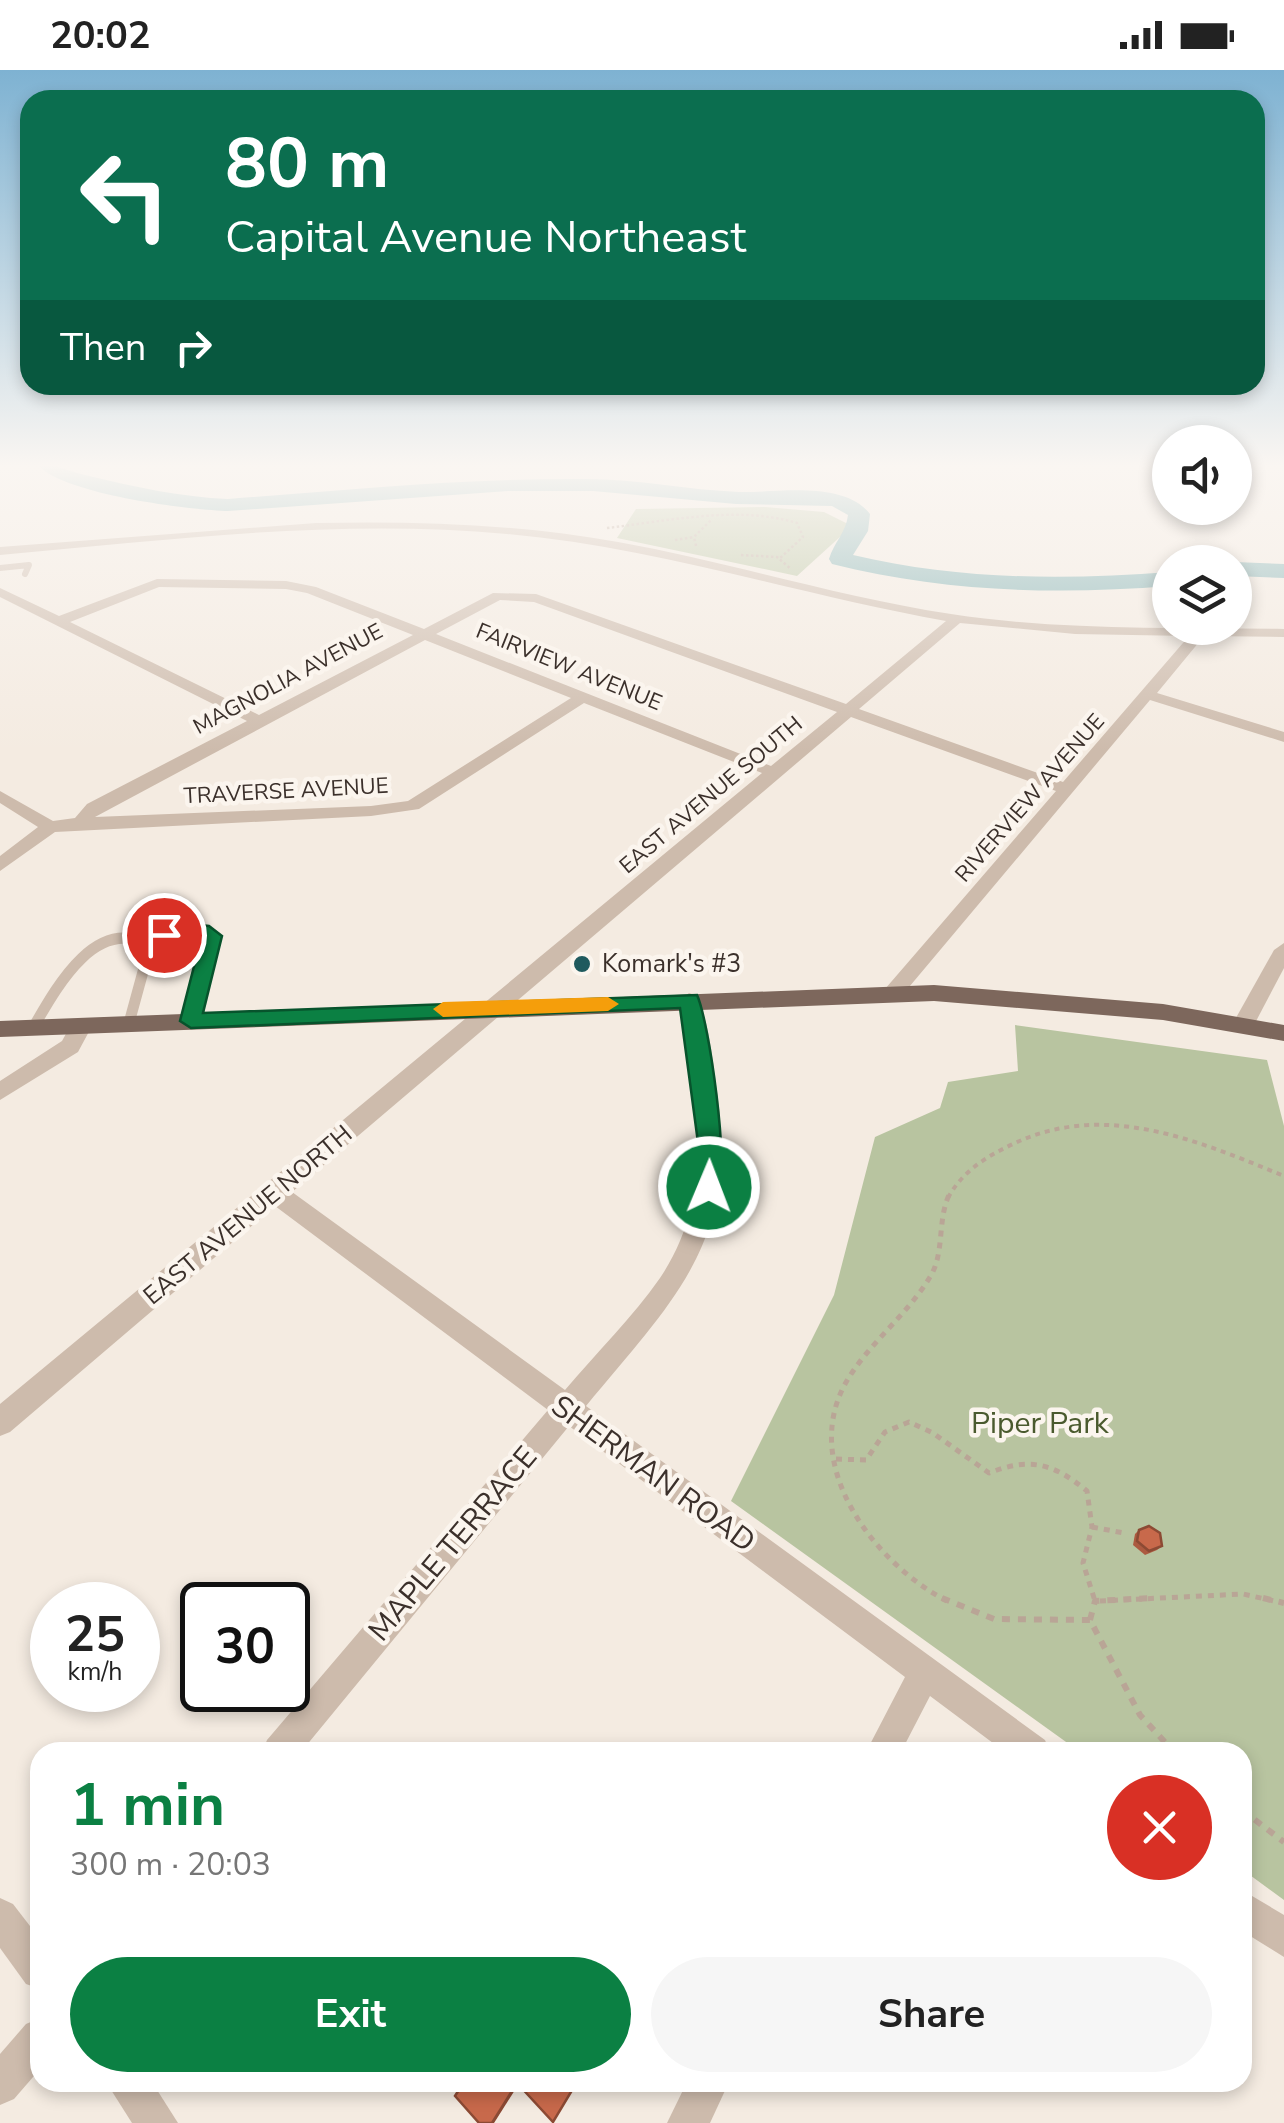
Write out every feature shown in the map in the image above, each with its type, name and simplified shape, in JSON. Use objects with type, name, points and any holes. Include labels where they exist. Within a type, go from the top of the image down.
[{"type":"main road","points":[[0,1029],[892,994],[1063,1001],[1284,1033]]},
{"type":"street","points":[[697,560],[956,619],[1152,628]]},
{"type":"street","name":"FAIRVIEW AVENUE","points":[[58,621],[157,583],[286,585],[311,590],[773,772]]},
{"type":"street","points":[[0,592],[257,720]]},
{"type":"street","name":"MAGNOLIA AVENUE","points":[[0,865],[50,827],[81,823],[93,808],[488,598],[522,595],[1066,790]]},
{"type":"street","name":"EAST AVENUE SOUTH","points":[[495,1007],[956,619]]},
{"type":"street","points":[[1252,631],[1284,632]]},
{"type":"street","name":"RIVERVIEW AVENUE","points":[[892,994],[1190,645]]},
{"type":"street","points":[[1149,694],[1284,737]]},
{"type":"street","name":"TRAVERSE AVENUE","points":[[81,823],[371,811],[413,805],[582,697]]},
{"type":"street","points":[[0,796],[50,827]]},
{"type":"street","points":[[1243,1025],[1284,950]]},
{"type":"street","name":"MAPLE TERRACE","points":[[287,1742],[669,1286],[693,1242],[709,1187],[711,1150],[690,1000]]},
{"type":"street","name":"EAST AVENUE NORTH","points":[[0,1422],[495,1007]]},
{"type":"street","points":[[0,1092],[70,1046],[81,1026]]},
{"type":"street","name":"SHERMAN ROAD","points":[[276,1193],[1019,1742]]},
{"type":"street","points":[[888,1742],[925,1673]]},
{"type":"street","points":[[1252,1915],[1284,1938]]},
{"type":"street","points":[[0,1917],[30,1957]]},
{"type":"street","points":[[0,2085],[30,2050]]},
{"type":"street","points":[[133,2092],[156,2123]]},
{"type":"street","points":[[688,2123],[704,2092]]},
{"type":"lane","points":[[0,568],[29,565],[25,574]]},
{"type":"lane","points":[[128,1024],[150,946],[180,930],[202,930],[212,936],[191,1021]]},
{"type":"lane","points":[[34,1028],[52,993],[73,964],[88,952],[109,940],[130,936],[142,938],[150,946]]},
{"type":"path","points":[[1090,1620],[987,1619],[903,1575],[864,1529],[838,1478],[838,1400],[882,1332],[933,1274],[947,1197],[967,1170],[998,1151],[1066,1124],[1110,1122],[1154,1128],[1195,1140],[1284,1176]]},
{"type":"path","points":[[836,1459],[866,1460],[870,1448],[885,1432],[909,1422],[933,1433],[989,1473],[1032,1459],[1060,1468],[1087,1491],[1092,1526],[1083,1564],[1095,1601],[1090,1620],[1140,1715],[1165,1742]]},
{"type":"path","points":[[1092,1526],[1124,1534]]},
{"type":"path","points":[[1095,1601],[1244,1594],[1284,1603]]},
{"type":"path","points":[[1252,1818],[1284,1842]]},
{"type":"green space","points":[[720,560],[815,560],[797,576]]},
{"type":"green space","name":"Piper Park","points":[[1015,1025],[1267,1060],[1284,1126],[1284,1900],[1252,1877],[1252,1742],[1066,1742],[731,1501],[834,1295],[875,1137],[940,1108],[948,1082],[1018,1071]]},
{"type":"building","points":[[1149,1526],[1160,1533],[1162,1546],[1149,1551],[1137,1541],[1139,1530]]},
{"type":"building","points":[[458,2092],[511,2092],[492,2123],[479,2123],[455,2096]]},
{"type":"building","points":[[525,2092],[571,2092],[553,2122]]},
{"type":"waterway","points":[[843,560],[922,576],[1004,584],[1152,580]]},
{"type":"waterway","points":[[1252,570],[1284,571]]},
{"type":"slow traffic","points":[[443,1009],[608,1004]]},
{"type":"place","name":"Komark's #3","points":[[582,964]]},
{"type":"route","points":[[164,935],[202,930],[212,936],[191,1021],[690,1000],[711,1150],[709,1187]]}]
